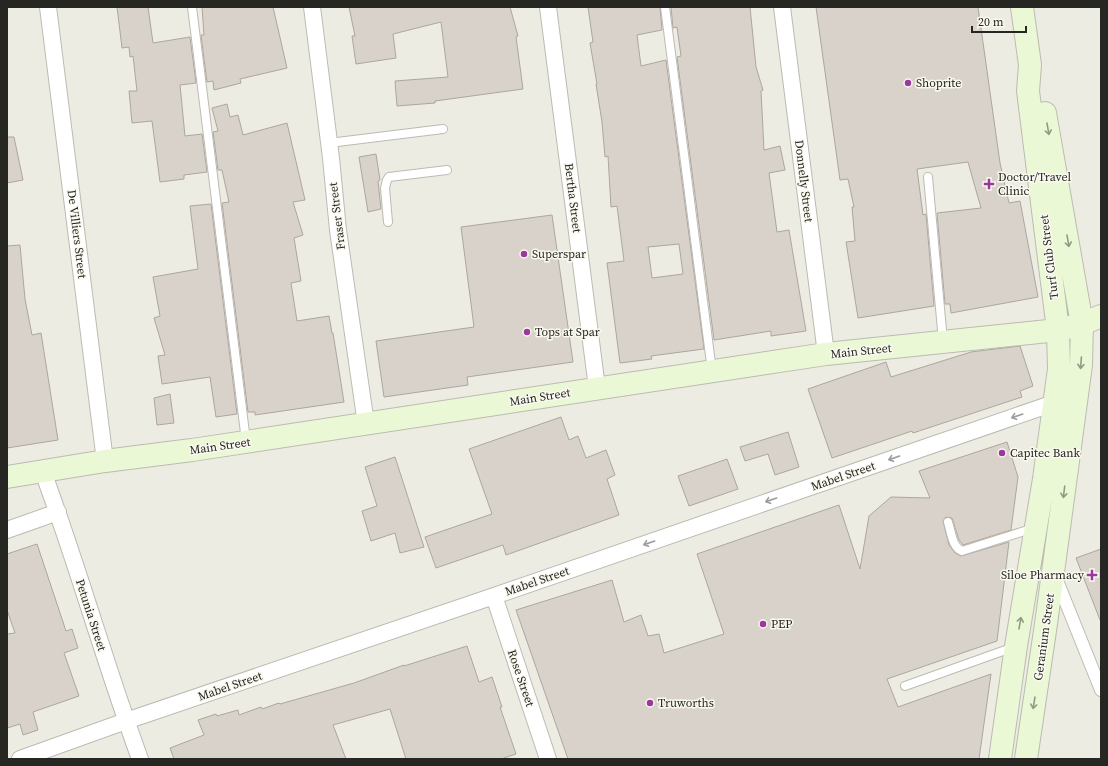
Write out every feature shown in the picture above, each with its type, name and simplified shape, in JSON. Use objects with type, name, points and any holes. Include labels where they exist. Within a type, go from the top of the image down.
[{"type":"main road","name":"Turf Club Street","points":[[1022,7],[1030,65],[1028,91],[1079,324]]},
{"type":"main road","name":"Main Street","points":[[7,477],[105,461],[246,442],[826,354],[943,342],[1079,324]]},
{"type":"main road","name":"Geranium Street","points":[[1000,759],[1016,646],[1044,479],[1060,369],[1079,324]]},
{"type":"main road","name":"Geranium Street","points":[[1026,759],[1054,572],[1081,365],[1079,324]]},
{"type":"street","name":"De Villiers Street","points":[[48,7],[105,461]]},
{"type":"street","name":"Fraser Street","points":[[312,7],[338,230],[366,424]]},
{"type":"street","name":"Bertha Street","points":[[548,7],[597,388]]},
{"type":"street","name":"Donnelly Street","points":[[782,7],[826,354]]},
{"type":"street","name":"Mabel Street","points":[[20,759],[126,721],[1054,403]]},
{"type":"street","name":"Petunia Street","points":[[43,472],[58,512],[126,721],[140,759]]},
{"type":"street","points":[[7,530],[58,512]]},
{"type":"street","points":[[1054,572],[1101,690]]},
{"type":"street","name":"Rose Street","points":[[494,596],[548,759]]},
{"type":"lane","points":[[192,7],[246,442]]},
{"type":"lane","points":[[665,7],[712,372]]},
{"type":"lane","points":[[329,143],[443,129]]},
{"type":"lane","points":[[388,222],[385,188],[389,177],[447,170]]},
{"type":"lane","points":[[928,177],[943,342]]},
{"type":"lane","points":[[948,522],[955,545],[962,551],[1036,527]]},
{"type":"lane","points":[[905,686],[1016,646]]},
{"type":"building","points":[[117,7],[148,7],[153,43],[190,37],[196,83],[180,85],[185,136],[202,134],[207,172],[184,175],[184,179],[160,182],[152,121],[132,123],[129,91],[137,91],[133,56],[130,57],[129,47],[122,48]]},
{"type":"building","points":[[202,7],[273,7],[287,68],[240,79],[241,83],[214,90],[213,81],[207,82],[201,35],[204,35]]},
{"type":"building","points":[[349,7],[510,7],[518,36],[516,37],[523,89],[435,101],[435,103],[397,106],[395,81],[448,77],[441,22],[393,34],[396,58],[356,64],[352,36],[355,36]]},
{"type":"building","points":[[588,7],[660,7],[662,30],[637,35],[641,66],[666,60],[704,349],[651,356],[652,359],[620,363],[607,263],[624,261],[617,206],[611,207],[608,156],[605,157],[597,84],[590,43],[593,42]],"holes":[[[679,244],[683,274],[652,278],[648,247]]]},
{"type":"building","points":[[671,7],[750,7],[756,67],[763,90],[761,91],[764,150],[780,146],[785,170],[769,173],[777,232],[789,230],[806,331],[771,336],[771,331],[714,340],[677,57],[681,56],[677,27],[673,28]]},
{"type":"building","points":[[816,7],[978,7],[1000,163],[1009,203],[1020,201],[1038,297],[951,313],[950,304],[945,304],[937,213],[981,208],[968,162],[917,169],[923,215],[926,214],[934,306],[858,318],[846,242],[855,241],[852,207],[854,207],[848,179],[840,180]]},
{"type":"building","points":[[227,104],[230,117],[238,115],[243,135],[287,123],[305,200],[293,202],[303,235],[294,238],[301,281],[291,283],[297,321],[329,316],[344,402],[255,415],[255,412],[248,412],[222,203],[229,202],[222,170],[218,170],[213,132],[218,131],[212,108]]},
{"type":"building","points":[[7,137],[14,137],[23,180],[7,183]]},
{"type":"building","points":[[376,154],[380,180],[378,181],[381,209],[368,212],[359,157]]},
{"type":"building","points":[[211,204],[237,414],[216,417],[210,377],[162,384],[158,356],[165,355],[154,318],[160,316],[153,277],[198,269],[190,206]]},
{"type":"building","points":[[552,215],[573,362],[467,377],[468,385],[384,397],[376,341],[474,327],[461,227]]},
{"type":"building","points":[[20,245],[25,299],[32,335],[41,333],[58,440],[7,448],[7,246]]},
{"type":"building","points":[[1020,346],[1033,386],[1020,391],[1022,397],[913,433],[912,431],[832,458],[808,389],[886,362],[891,377],[971,352]]},
{"type":"building","points":[[170,394],[174,423],[157,425],[154,398]]},
{"type":"building","points":[[561,417],[569,440],[578,436],[586,458],[606,450],[615,475],[607,479],[619,515],[506,555],[503,545],[436,568],[425,537],[492,514],[469,449]]},
{"type":"building","points":[[788,432],[799,467],[775,475],[768,454],[745,461],[740,447]]},
{"type":"building","points":[[1007,442],[1018,477],[1011,530],[963,545],[959,540],[952,518],[946,517],[943,521],[949,545],[955,553],[961,556],[1009,542],[997,641],[887,679],[898,707],[991,674],[979,759],[568,759],[516,610],[612,580],[624,622],[641,615],[648,636],[659,634],[664,653],[724,634],[697,554],[839,505],[860,569],[869,516],[891,497],[930,498],[919,471]]},
{"type":"building","points":[[395,457],[424,547],[400,553],[395,533],[371,541],[362,511],[377,506],[365,467]]},
{"type":"building","points":[[727,459],[738,489],[689,506],[678,476]]},
{"type":"building","points":[[37,544],[66,631],[72,629],[78,648],[64,653],[79,696],[33,712],[38,730],[23,735],[20,724],[7,728],[7,634],[15,633],[7,610],[7,554]]},
{"type":"building","name":"Siloe Pharmacy","points":[[1101,549],[1101,619],[1100,620],[1076,558]]},
{"type":"building","points":[[467,646],[479,682],[492,677],[502,707],[500,707],[516,754],[501,759],[406,759],[390,709],[333,725],[346,759],[174,759],[170,748],[204,735],[198,720],[216,714],[217,716],[238,710],[239,715],[261,707],[262,709],[354,683],[404,665]]},
{"type":"place","name":"Shoprite","points":[[908,83]]},
{"type":"place","name":"Doctor/Travel Clinic","points":[[989,184]]},
{"type":"place","name":"Superspar","points":[[524,254]]},
{"type":"place","name":"Tops at Spar","points":[[527,332]]},
{"type":"place","name":"Capitec Bank","points":[[1002,453]]},
{"type":"place","name":"Siloe Pharmacy","points":[[1092,575]]},
{"type":"place","name":"PEP","points":[[763,624]]},
{"type":"place","name":"Truworths","points":[[650,703]]}]
